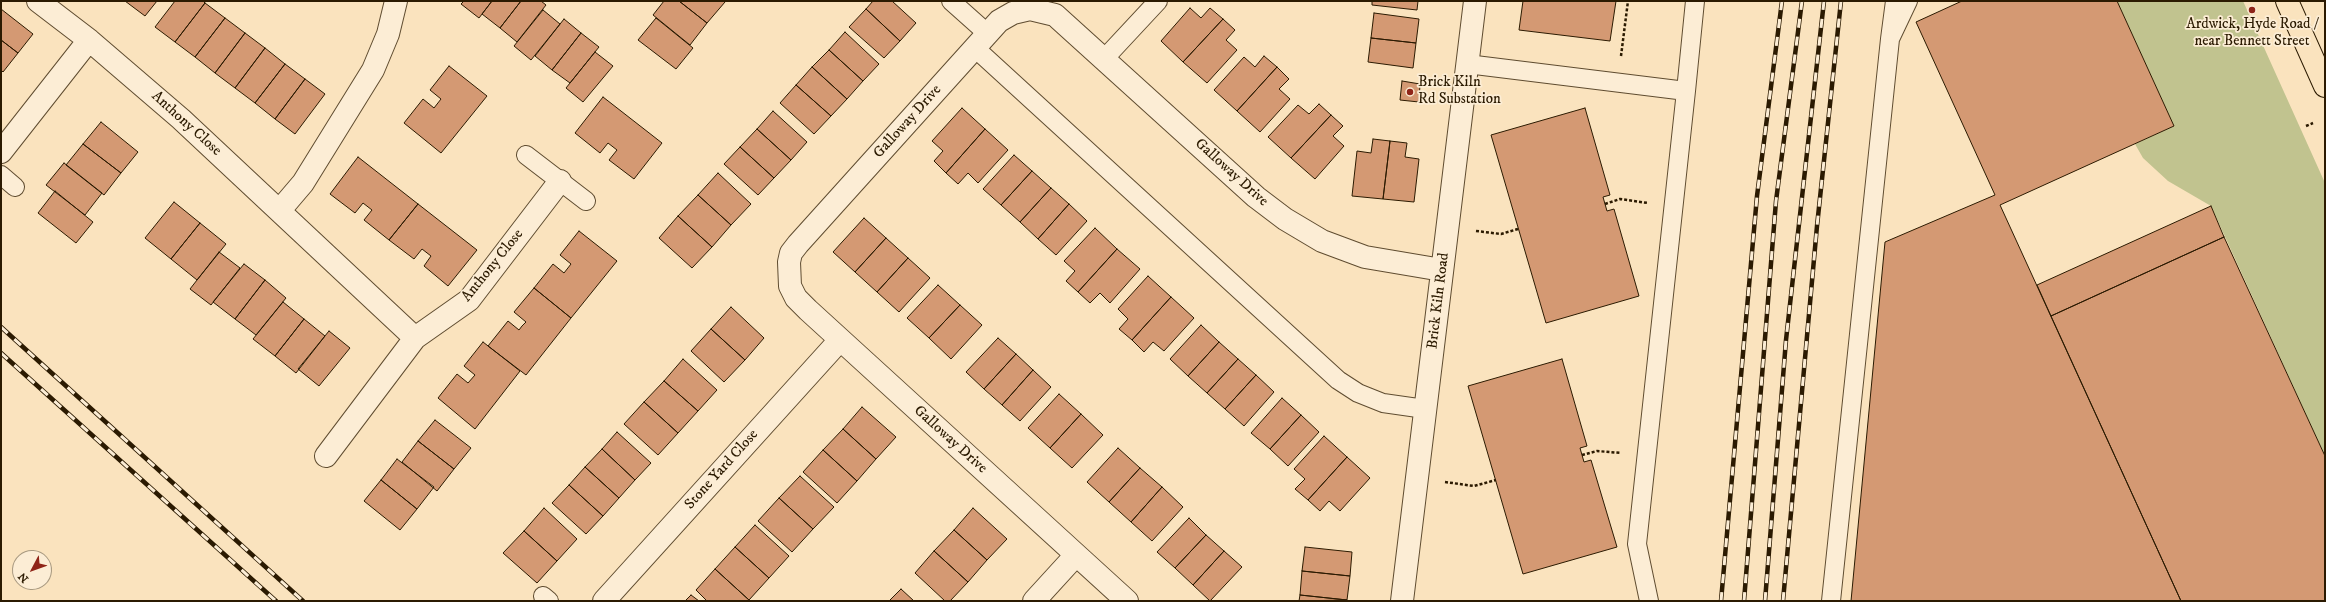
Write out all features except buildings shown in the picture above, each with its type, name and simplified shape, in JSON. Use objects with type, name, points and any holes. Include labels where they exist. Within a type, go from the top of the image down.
[{"type":"highway","points":[[2287,1],[2325,86]]},
{"type":"street","name":"Anthony Close","points":[[38,1],[89,40],[181,119],[280,210],[415,338]]},
{"type":"street","points":[[280,210],[303,183],[373,70],[388,34],[396,1]]},
{"type":"street","name":"Brick Kiln Road","points":[[1402,601],[1475,1]]},
{"type":"street","name":"Galloway Drive","points":[[1127,601],[840,340],[796,298],[788,274],[791,253],[999,21],[1013,13],[1030,9],[1055,14],[1256,197],[1300,228],[1322,241],[1366,257],[1442,270]]},
{"type":"street","points":[[1,152],[89,40]]},
{"type":"street","name":"Anthony Close","points":[[326,456],[415,338],[469,300],[560,181]]},
{"type":"street","name":"Stone Yard Close","points":[[604,601],[840,340]]},
{"type":"street","points":[[1034,601],[1076,555]]},
{"type":"lane","points":[[951,1],[981,41],[1338,380],[1358,393],[1383,403],[1425,409]]},
{"type":"lane","points":[[1104,59],[1158,1]]},
{"type":"lane","points":[[1649,601],[1637,544],[1695,1]]},
{"type":"lane","points":[[1831,601],[1895,1]]},
{"type":"lane","points":[[1890,39],[1908,1]]},
{"type":"lane","points":[[1467,64],[1686,91]]},
{"type":"lane","points":[[526,155],[586,201]]},
{"type":"lane","points":[[1,175],[15,187]]},
{"type":"path","points":[[1613,56],[1621,57],[1628,1]]},
{"type":"path","points":[[2306,126],[2312,123]]},
{"type":"path","points":[[1605,204],[1620,199],[1673,206]]},
{"type":"path","points":[[1447,228],[1501,234],[1518,229]]},
{"type":"path","points":[[1582,455],[1597,451],[1647,456]]},
{"type":"path","points":[[1417,478],[1474,486],[1496,480]]},
{"type":"green space","points":[[2117,1],[2243,1],[2325,183],[2325,456],[2211,206],[2168,181],[2143,158],[2135,144],[2174,126]]},
{"type":"railway","points":[[1721,601],[1757,196],[1782,1]]},
{"type":"railway","points":[[1744,601],[1776,201],[1802,1]]},
{"type":"railway","points":[[1765,601],[1786,340],[1824,1]]},
{"type":"railway","points":[[1783,601],[1817,226],[1841,1]]},
{"type":"railway","points":[[1,327],[303,601]]},
{"type":"railway","points":[[1,353],[276,601]]},
{"type":"place","name":"Ardwick, Hyde Road / near Bennett Street","points":[[2252,10]]},
{"type":"place","name":"Brick Kiln Rd Substation","points":[[1410,92]]}]
